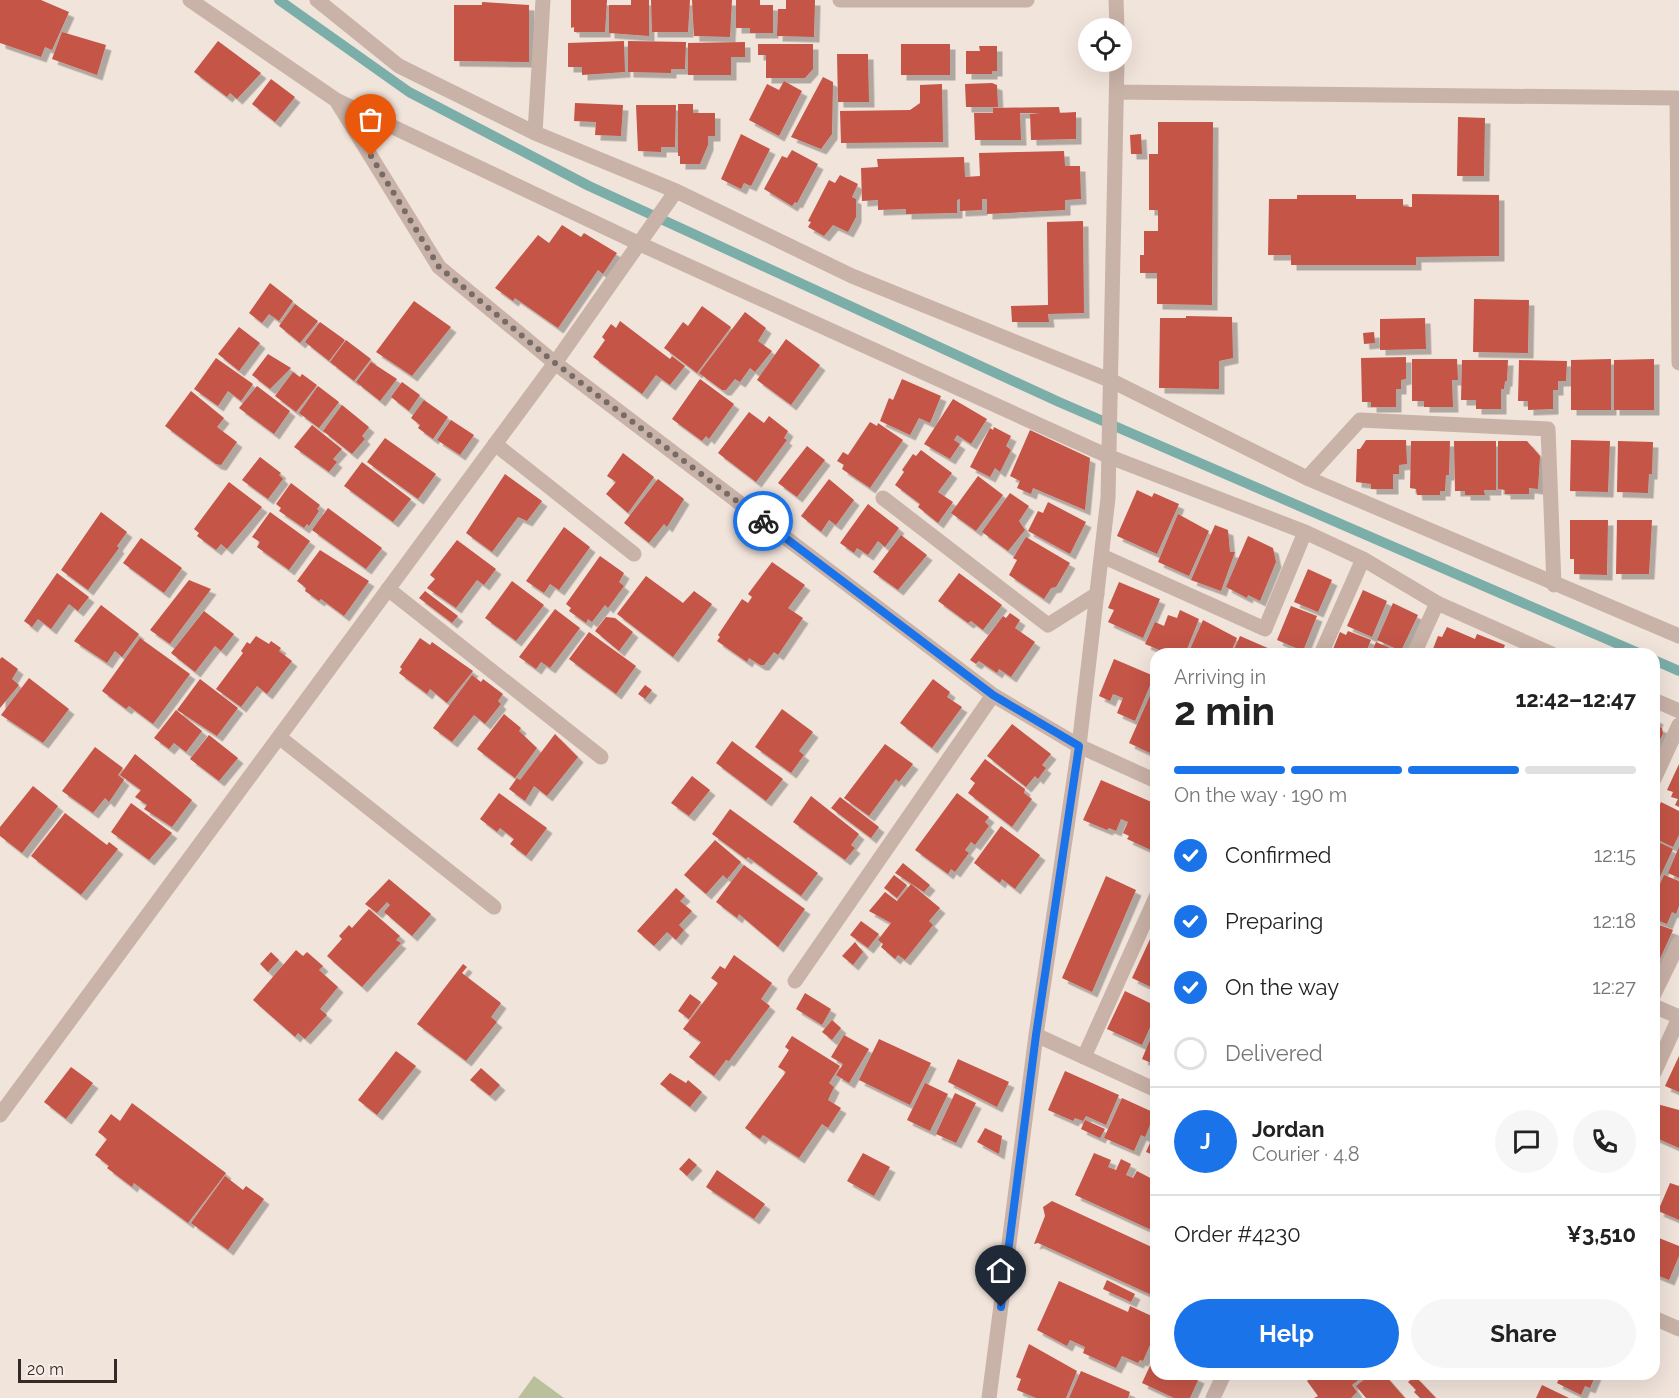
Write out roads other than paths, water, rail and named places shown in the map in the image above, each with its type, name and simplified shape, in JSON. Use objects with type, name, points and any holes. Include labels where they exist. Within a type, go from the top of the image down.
[{"type":"street","points":[[190,0],[336,100],[640,244],[1110,457],[1305,532],[1363,559],[1437,603],[1538,648]]},
{"type":"street","points":[[317,0],[399,66],[535,133],[676,190],[852,276],[1112,381],[1307,478],[1554,585],[1679,636]]},
{"type":"street","points":[[535,133],[543,0]]},
{"type":"street","points":[[840,0],[1027,0]]},
{"type":"street","points":[[1116,0],[1116,18]]},
{"type":"street","points":[[989,1398],[1036,1035],[1079,746],[1102,556],[1110,457],[1117,72]]},
{"type":"street","points":[[1117,92],[1677,98],[1679,363]]},
{"type":"street","points":[[336,100],[439,267],[555,363],[993,695],[1079,746],[1150,778]]},
{"type":"street","points":[[0,1115],[555,363],[676,190]]},
{"type":"street","points":[[1307,478],[1360,420],[1548,429],[1554,585]]},
{"type":"street","points":[[495,444],[634,554]]},
{"type":"street","points":[[883,498],[1048,626],[1098,594]]},
{"type":"street","points":[[1102,556],[1265,628],[1305,532]]},
{"type":"street","points":[[1324,648],[1363,559]]},
{"type":"street","points":[[388,589],[601,758]]},
{"type":"street","points":[[1417,648],[1437,603]]},
{"type":"street","points":[[795,981],[993,695]]},
{"type":"street","points":[[1660,703],[1679,711]]},
{"type":"street","points":[[1660,766],[1679,725]]},
{"type":"street","points":[[279,736],[494,907]]},
{"type":"street","points":[[1084,1057],[1150,910]]},
{"type":"street","points":[[1660,982],[1679,943]]},
{"type":"street","points":[[1660,1009],[1679,1017],[1660,1059]]},
{"type":"street","points":[[1036,1035],[1150,1087]]},
{"type":"street","points":[[1660,1321],[1679,1329]]},
{"type":"street","points":[[1213,1398],[1221,1380]]},
{"type":"waterway","points":[[279,0],[409,92],[589,186],[1059,402],[1627,648]]},
{"type":"waterway","points":[[1660,663],[1679,671]]}]
